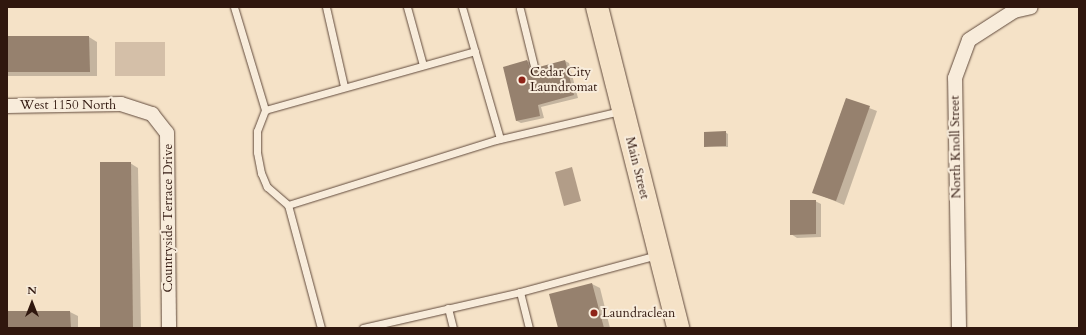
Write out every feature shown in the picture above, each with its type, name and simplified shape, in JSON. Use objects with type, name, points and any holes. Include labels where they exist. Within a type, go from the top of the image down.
[{"type":"main road","name":"Main Street","points":[[597,7],[678,328]]},
{"type":"street","name":"North Knoll Street","points":[[959,328],[955,78],[969,40],[1014,11],[1032,7]]},
{"type":"street","name":"West 1150 North","points":[[7,106],[121,104],[152,114]]},
{"type":"street","name":"Countryside Terrace Drive","points":[[152,114],[167,133],[169,328]]},
{"type":"lane","points":[[234,7],[265,110],[257,131],[257,152],[261,173],[267,187],[288,205],[321,328]]},
{"type":"lane","points":[[326,7],[344,86]]},
{"type":"lane","points":[[407,7],[423,65]]},
{"type":"lane","points":[[462,7],[500,139]]},
{"type":"lane","points":[[522,8],[534,66]]},
{"type":"lane","points":[[265,110],[344,86],[475,51]]},
{"type":"lane","points":[[288,205],[500,139],[623,111]]},
{"type":"lane","points":[[363,328],[520,292],[659,255]]},
{"type":"lane","points":[[520,292],[529,328]]},
{"type":"lane","points":[[448,308],[453,328]]},
{"type":"shaded area","points":[[115,42],[165,42],[165,76],[115,76]]},
{"type":"shaded area","points":[[572,167],[581,201],[564,206],[555,172]]},
{"type":"building","points":[[7,36],[89,36],[90,72],[7,72]]},
{"type":"building","points":[[527,60],[530,69],[535,71],[539,67],[565,60],[574,95],[538,105],[540,116],[516,121],[503,67]]},
{"type":"building","points":[[846,98],[870,106],[836,201],[812,193]]},
{"type":"building","points":[[726,131],[726,146],[704,147],[704,132]]},
{"type":"building","points":[[100,162],[131,162],[133,328],[100,328]]},
{"type":"building","points":[[790,200],[816,200],[816,234],[790,235]]},
{"type":"building","points":[[592,283],[604,328],[558,328],[549,294]]},
{"type":"building","points":[[7,311],[70,311],[71,328],[7,328]]},
{"type":"place","name":"Cedar City Laundromat","points":[[522,80]]},
{"type":"place","name":"Laundraclean","points":[[594,313]]}]
